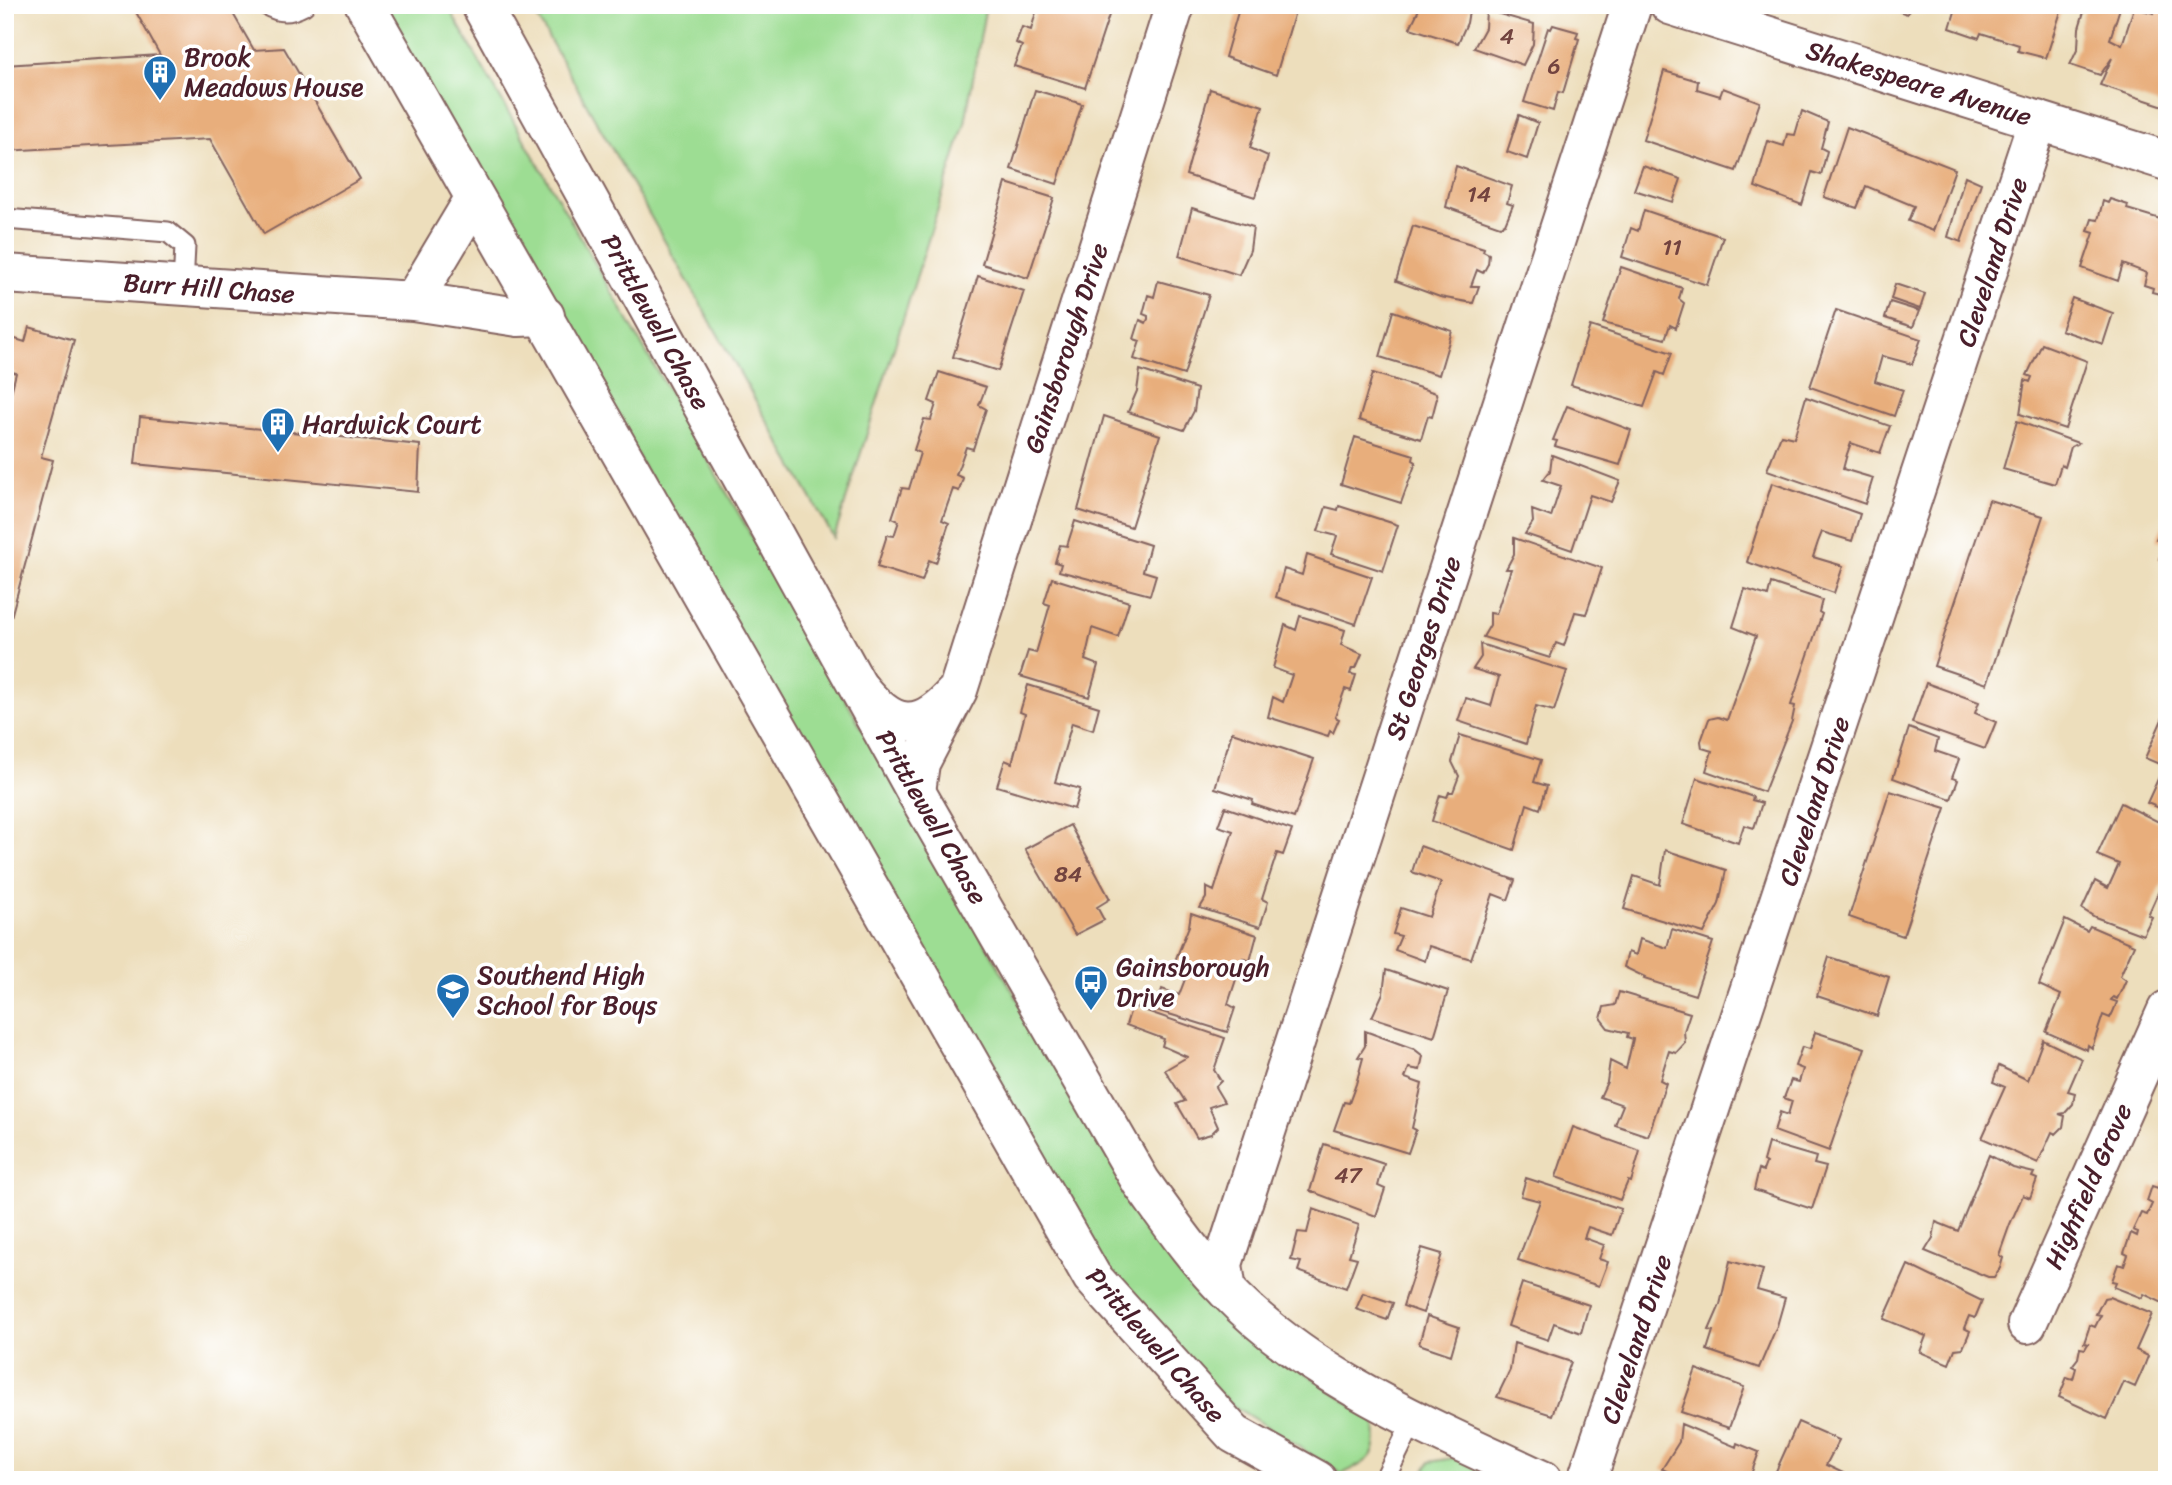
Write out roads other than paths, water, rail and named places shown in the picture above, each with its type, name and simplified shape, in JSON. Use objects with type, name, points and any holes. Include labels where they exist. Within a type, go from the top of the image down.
[{"type":"street","name":"Prittlewell Chase","points":[[365,5],[474,200],[545,316],[1092,1277],[1234,1434],[1317,1480]]},
{"type":"street","name":"Prittlewell Chase","points":[[481,5],[916,792],[1141,1182],[1180,1236],[1227,1291],[1269,1329],[1358,1390],[1542,1480]]},
{"type":"street","name":"Gainsborough Drive","points":[[916,792],[920,763],[958,690],[1175,5]]},
{"type":"street","name":"St Georges Drive","points":[[1227,1291],[1223,1264],[1632,5]]},
{"type":"street","name":"Shakespeare Avenue","points":[[1670,5],[2167,161]]},
{"type":"street","name":"Cleveland Drive","points":[[1587,1480],[1594,1466],[2038,120]]},
{"type":"street","points":[[413,301],[474,200]]},
{"type":"street","name":"Burr Hill Chase","points":[[5,274],[413,301],[518,317],[545,316]]},
{"type":"street","name":"Gainsborough Drive","points":[[860,689],[878,711],[900,722],[920,722],[937,713],[958,690]]},
{"type":"street","name":"Highfield Grove","points":[[2027,1324],[2167,1010]]},
{"type":"lane","points":[[265,5],[277,11],[291,12],[304,5]]},
{"type":"lane","points":[[5,219],[168,232],[185,246],[183,286]]},
{"type":"lane","points":[[1384,1480],[1414,1419]]},
{"type":"place","name":"Brook Meadows House","points":[[160,102]]},
{"type":"place","name":"Hardwick Court","points":[[278,454]]},
{"type":"place","name":"Gainsborough Drive","points":[[1091,1012]]},
{"type":"place","name":"Southend High School for Boys","points":[[453,1020]]}]
